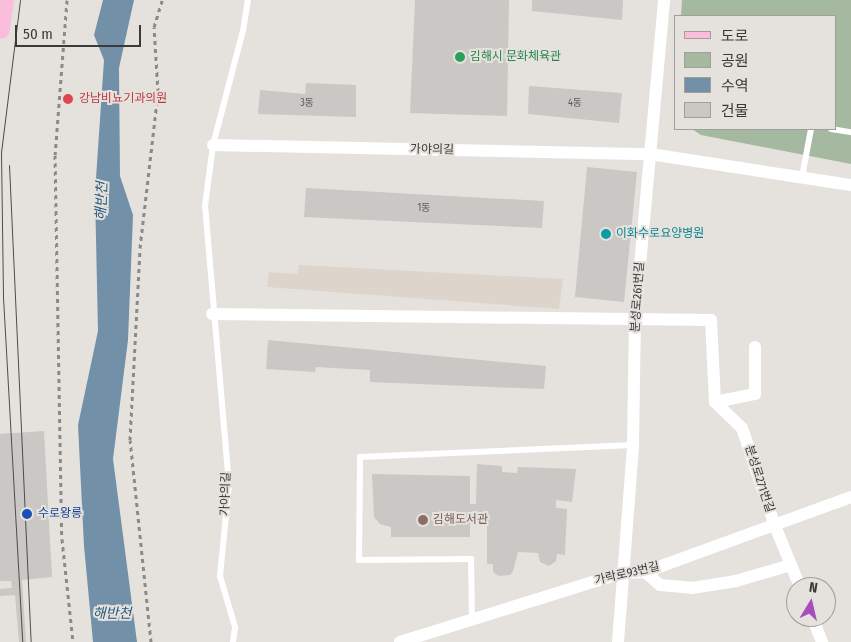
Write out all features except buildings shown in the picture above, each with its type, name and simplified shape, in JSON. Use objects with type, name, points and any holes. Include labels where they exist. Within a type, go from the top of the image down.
[{"type":"main road","points":[[0,29],[4,0]]},
{"type":"street","name":"분성로261번길","points":[[618,642],[621,573],[633,445],[635,320],[664,0]]},
{"type":"street","name":"가야의길","points":[[213,145],[650,154]]},
{"type":"street","points":[[650,154],[851,185]]},
{"type":"street","points":[[212,314],[711,320],[715,402],[755,394],[755,348]]},
{"type":"street","name":"분성로271번길","points":[[715,402],[742,428],[775,526],[796,577]]},
{"type":"street","name":"가락로93번길","points":[[400,642],[621,573],[645,572],[851,497]]},
{"type":"street","points":[[645,572],[660,585],[692,588],[736,580],[791,565]]},
{"type":"street","points":[[816,627],[822,642]]},
{"type":"lane","name":"가야의길","points":[[233,642],[235,626],[220,576],[229,485],[212,314],[204,206],[213,145],[244,31],[248,0]]},
{"type":"lane","points":[[802,177],[811,130]]},
{"type":"lane","points":[[836,130],[851,132]]},
{"type":"lane","points":[[472,620],[470,559],[359,560],[360,456],[633,445]]},
{"type":"path","points":[[67,0],[55,155],[62,539],[73,642]]},
{"type":"path","points":[[150,642],[130,440],[140,248],[158,92],[154,26],[162,0]]},
{"type":"shaded area","points":[[299,265],[563,279],[559,309],[267,287],[269,272],[297,274]]},
{"type":"green space","points":[[682,0],[851,0],[851,164],[701,135],[694,130],[836,130],[836,15],[681,15]]},
{"type":"water","name":"해반천","points":[[103,0],[134,0],[119,68],[120,176],[133,215],[128,340],[113,459],[137,642],[93,642],[84,546],[78,425],[98,331],[95,193],[104,60],[94,35]]},
{"type":"tram line","points":[[20,0],[1,152],[3,297],[22,642]]},
{"type":"tram line","points":[[9,165],[31,642]]},
{"type":"place","name":"김해시 문화체육관","points":[[460,57]]},
{"type":"place","name":"강남비뇨기과의원","points":[[68,99]]},
{"type":"place","name":"이화수로요양병원","points":[[606,234]]},
{"type":"place","name":"수로왕릉","points":[[27,514]]},
{"type":"place","name":"김해도서관","points":[[423,520]]}]
